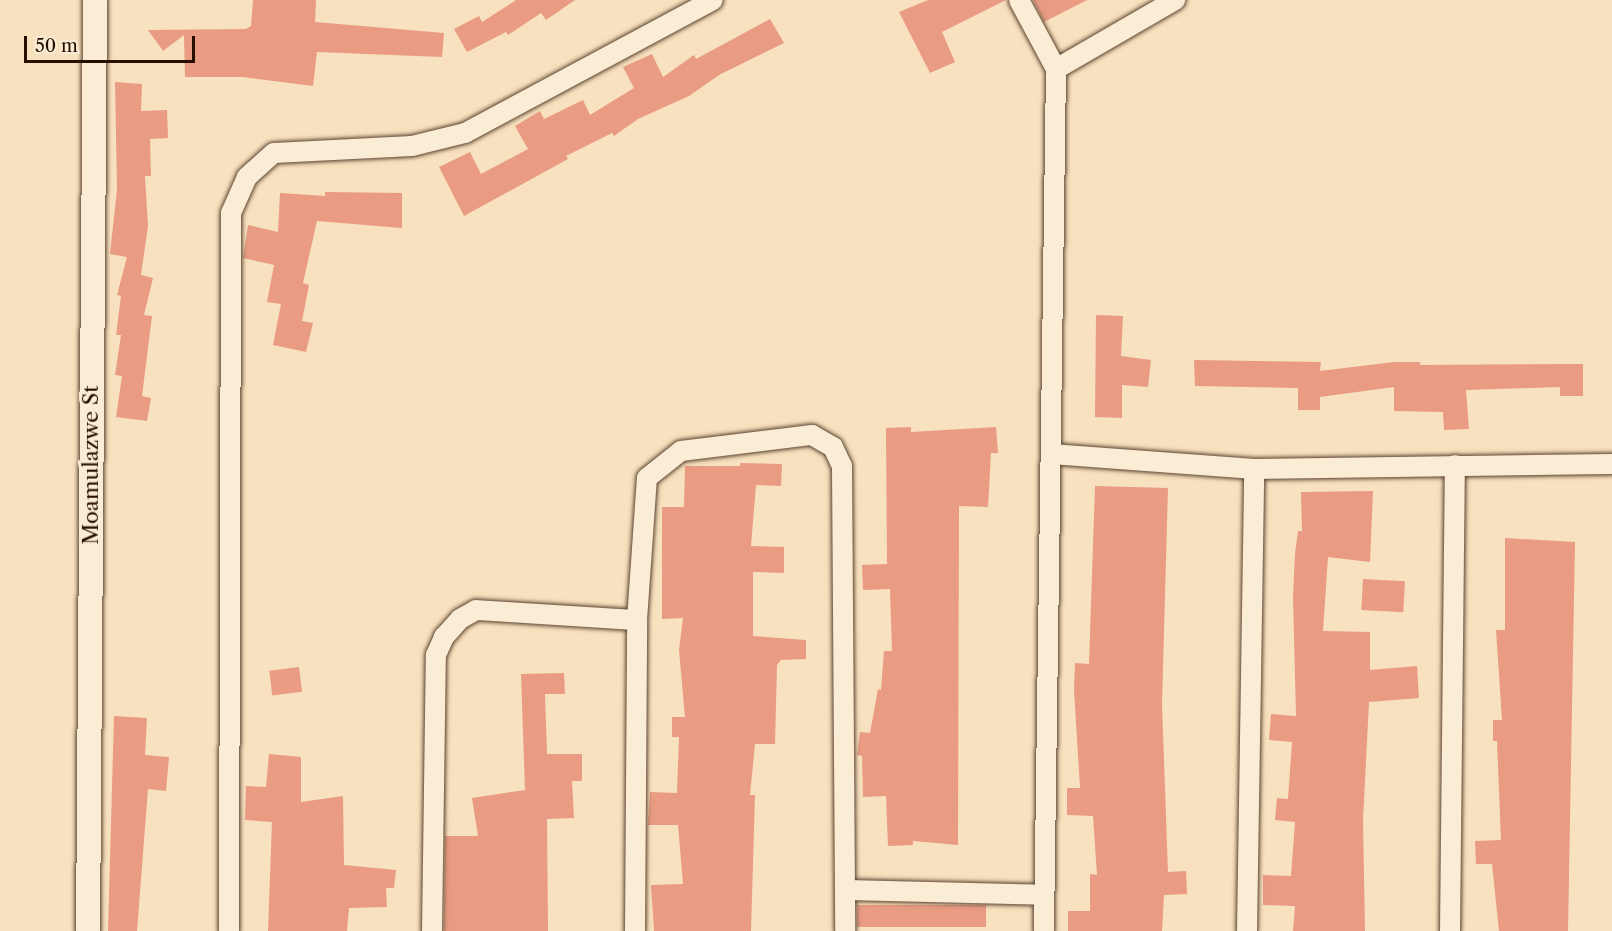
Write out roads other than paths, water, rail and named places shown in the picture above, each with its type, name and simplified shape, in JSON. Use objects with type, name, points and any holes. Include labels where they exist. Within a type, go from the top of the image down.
[{"type":"street","name":"Moamulazwe St","points":[[88,931],[95,0]]},
{"type":"street","points":[[229,931],[231,213],[247,177],[274,153],[412,146],[465,134],[713,0]]},
{"type":"street","points":[[1019,0],[1056,69],[1044,931]]},
{"type":"street","points":[[1056,69],[1175,0]]},
{"type":"street","points":[[635,931],[637,620],[647,478],[660,464],[681,451],[812,435],[832,447],[842,466],[845,931]]},
{"type":"street","points":[[1051,454],[1254,469],[1612,464]]},
{"type":"street","points":[[1450,931],[1455,465]]},
{"type":"street","points":[[1247,931],[1254,469]]},
{"type":"street","points":[[432,931],[436,655],[444,637],[460,619],[476,610],[637,620]]},
{"type":"street","points":[[846,890],[1044,895]]}]
